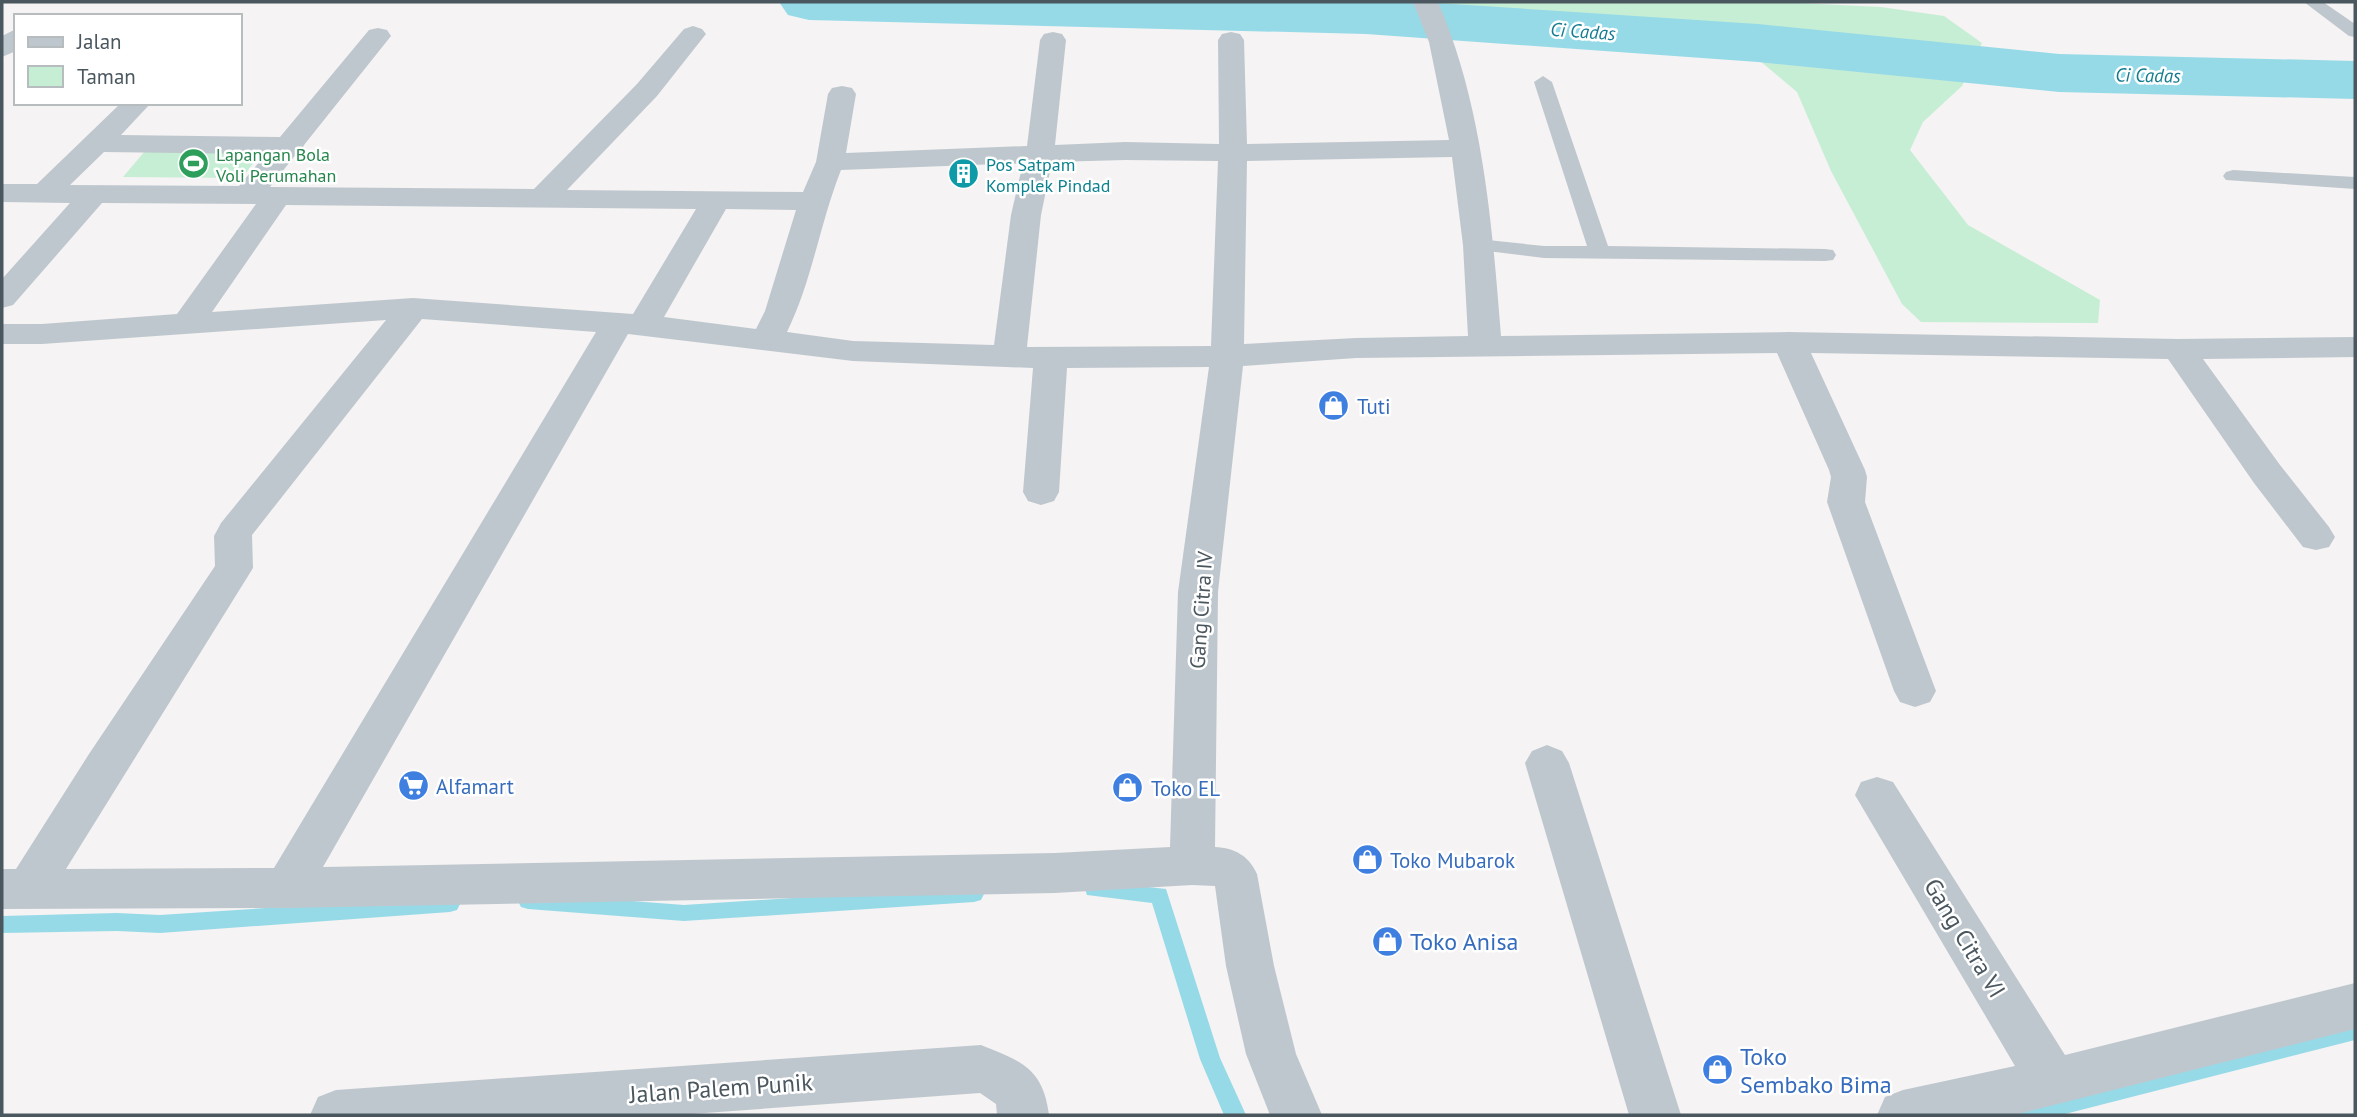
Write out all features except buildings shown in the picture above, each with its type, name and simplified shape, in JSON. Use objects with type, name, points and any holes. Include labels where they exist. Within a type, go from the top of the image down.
[{"type":"street","points":[[1426,5],[1442,42],[1465,149],[1478,245],[1485,346]]},
{"type":"street","points":[[542,198],[647,90],[693,34]]},
{"type":"street","points":[[188,323],[291,146],[378,36]]},
{"type":"street","points":[[1009,356],[1026,215],[1040,153],[1053,40]]},
{"type":"street","name":"Gang Citra IV","points":[[1192,865],[1198,592],[1227,356],[1233,153],[1231,40]]},
{"type":"street","points":[[765,341],[782,311],[814,201],[830,162],[842,94]]},
{"type":"street","points":[[45,194],[135,105]]},
{"type":"street","points":[[98,143],[291,146]]},
{"type":"street","points":[[830,162],[1040,153],[1465,149]]},
{"type":"street","points":[[2,193],[814,201]]},
{"type":"street","points":[[2,298],[94,194]]},
{"type":"street","points":[[286,888],[630,324],[716,200]]},
{"type":"street","points":[[16,888],[104,768],[234,568],[234,532],[413,308]]},
{"type":"street","points":[[2,334],[42,334],[413,308],[630,324],[853,351],[1051,358],[1227,356],[1356,348],[1789,342],[2082,345],[2178,349],[2355,347]]},
{"type":"street","points":[[1789,342],[1847,470],[1849,477],[1846,502],[1915,691]]},
{"type":"street","points":[[2178,349],[2267,474],[2316,537]]},
{"type":"street","points":[[1041,492],[1051,358]]},
{"type":"street","points":[[1547,763],[1656,1115]]},
{"type":"street","name":"Gang Citra VI","points":[[1877,795],[2021,1099]]},
{"type":"street","points":[[16,888],[286,888],[1055,873],[1192,865],[1223,867],[1234,874],[1238,887],[1250,966],[1271,1054],[1296,1115]]},
{"type":"street","points":[[1903,1115],[2021,1099],[2355,1006]]},
{"type":"street","name":"Jalan Palem Punik","points":[[336,1115],[981,1069],[1011,1081],[1021,1097],[1023,1115]]},
{"type":"lane","points":[[2312,2],[2355,32]]},
{"type":"lane","points":[[1543,82],[1599,251]]},
{"type":"lane","points":[[2233,176],[2355,183]]},
{"type":"lane","points":[[1478,245],[1544,252],[1825,255]]},
{"type":"green space","points":[[1217,2],[1777,2],[1881,7],[1944,16],[1982,43],[1962,86],[1923,122],[1910,150],[1968,225],[2100,300],[2098,323],[1921,322],[1902,304],[1831,171],[1797,92],[1746,49],[1635,18],[1515,9]]},
{"type":"green space","name":"Lapangan Bola Voli Perumahan","points":[[145,151],[262,152],[242,178],[123,177]]},
{"type":"waterway","name":"Ci Cadas","points":[[809,2],[1366,16],[1758,43],[2059,73],[2355,80]]},
{"type":"waterway","points":[[1094,889],[1159,895],[1210,1059],[1235,1115]]},
{"type":"waterway","points":[[528,901],[684,913],[974,894]]},
{"type":"waterway","points":[[2,925],[117,922],[160,924],[450,904]]},
{"type":"waterway","points":[[2008,1115],[2065,1104],[2355,1031]]},
{"type":"place","name":"Lapangan Bola Voli Perumahan","points":[[193,164]]},
{"type":"place","name":"Pos Satpam Komplek Pindad","points":[[963,174]]},
{"type":"place","name":"Tuti","points":[[1334,406]]},
{"type":"place","name":"Alfamart","points":[[413,786]]},
{"type":"place","name":"Toko EL","points":[[1128,788]]},
{"type":"place","name":"Toko Mubarok","points":[[1367,860]]},
{"type":"place","name":"Toko Anisa","points":[[1387,941]]},
{"type":"place","name":"Toko Sembako Bima","points":[[1717,1070]]}]
